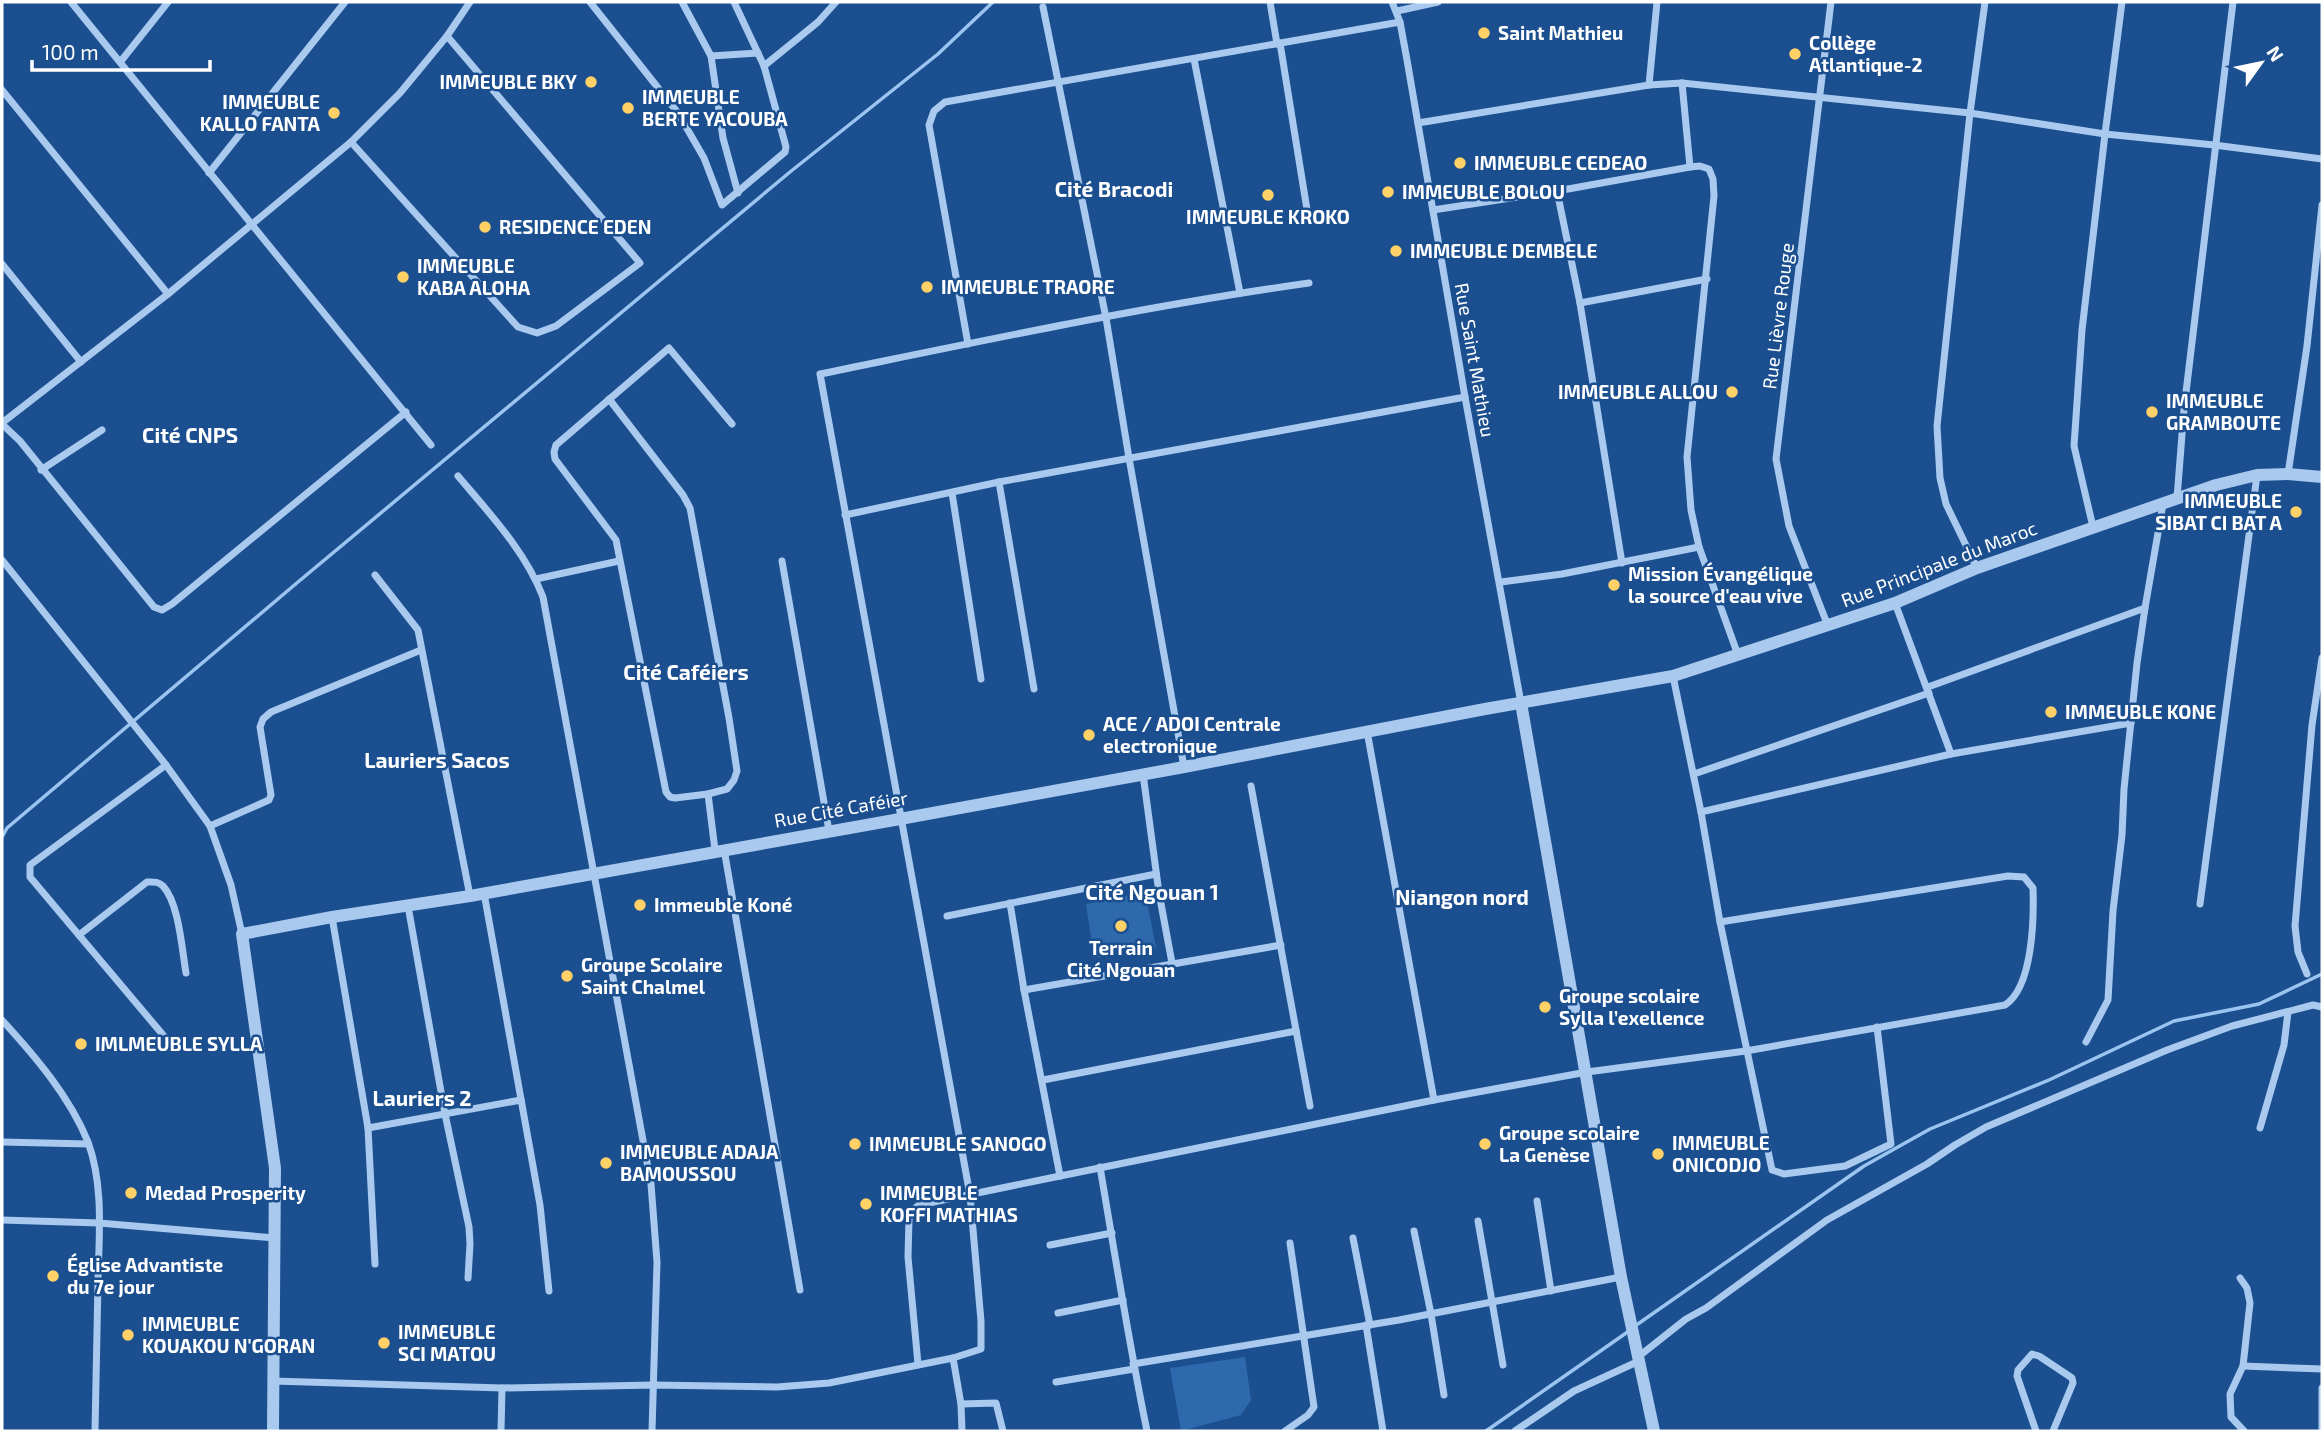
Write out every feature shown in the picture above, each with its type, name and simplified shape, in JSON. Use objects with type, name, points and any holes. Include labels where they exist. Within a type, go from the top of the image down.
[{"type":"street","points":[[71,2],[431,445]]},
{"type":"street","points":[[121,61],[167,2]]},
{"type":"street","points":[[209,173],[345,2]]},
{"type":"street","points":[[406,412],[173,604],[162,610],[154,607],[20,441],[2,424],[168,294],[351,142],[400,93],[447,36],[470,2]]},
{"type":"street","points":[[590,2],[678,113],[704,158],[722,205],[785,152],[786,142],[764,66],[734,2]]},
{"type":"street","points":[[681,2],[711,56],[723,138],[738,193]]},
{"type":"street","points":[[764,66],[818,22],[836,2]]},
{"type":"street","points":[[1270,2],[1309,222]]},
{"type":"street","name":"Rue Saint Mathieu","points":[[1392,2],[1400,22],[1521,703]]},
{"type":"street","points":[[1397,11],[1438,2]]},
{"type":"street","points":[[1649,85],[1657,2]]},
{"type":"street","name":"Rue Lièvre Rouge","points":[[1828,626],[1789,526],[1776,459],[1831,2]]},
{"type":"street","points":[[1977,568],[1946,504],[1938,451],[1940,401],[1970,113],[1985,2]]},
{"type":"street","points":[[2093,527],[2074,446],[2082,330],[2122,2]]},
{"type":"street","points":[[2177,498],[2184,409],[2233,2]]},
{"type":"street","points":[[1043,7],[1106,318],[1184,767]]},
{"type":"street","points":[[968,344],[929,125],[934,111],[945,102],[1400,22]]},
{"type":"street","points":[[351,142],[518,327],[537,333],[556,326],[640,263],[447,36]]},
{"type":"street","points":[[711,56],[758,53]]},
{"type":"street","points":[[1194,59],[1240,293]]},
{"type":"street","points":[[1682,83],[1690,167]]},
{"type":"street","points":[[1418,123],[1649,85],[1682,83],[1970,113],[2105,134],[2322,159]]},
{"type":"street","points":[[2,90],[168,294]]},
{"type":"street","points":[[1433,210],[1690,167],[1709,169],[1713,179],[1714,196],[1687,457],[1691,510],[1699,547],[1738,656]]},
{"type":"street","points":[[1557,191],[1580,303],[1622,563]]},
{"type":"street","points":[[2288,474],[2307,346],[2322,205]]},
{"type":"street","points":[[2,264],[81,362]]},
{"type":"street","points":[[1580,303],[1707,279]]},
{"type":"street","points":[[274,1381],[502,1388],[653,1385],[776,1387],[816,1384],[978,1351],[983,1345],[970,1195],[820,374],[1240,293],[1309,283]]},
{"type":"street","points":[[609,400],[684,495],[690,508],[729,718],[737,771],[734,780],[727,789],[675,798],[666,792],[616,540],[555,459],[554,452],[556,445],[669,348],[733,424]]},
{"type":"street","points":[[845,515],[999,482],[1465,397]]},
{"type":"street","points":[[41,470],[102,430]]},
{"type":"street","points":[[2200,904],[2257,475]]},
{"type":"street","name":"Rue Principale du Maroc","points":[[1445,717],[1674,676],[1895,603],[1977,568],[2216,485],[2257,475],[2322,477]]},
{"type":"street","points":[[458,476],[519,550],[543,597],[650,1184],[657,1262],[652,1431]]},
{"type":"street","points":[[999,482],[1034,689]]},
{"type":"street","points":[[952,493],[981,679]]},
{"type":"street","points":[[2086,1042],[2108,1000],[2113,911],[2131,723],[2163,504]]},
{"type":"street","points":[[1501,582],[1622,563],[1699,547]]},
{"type":"street","points":[[2,560],[166,765],[210,826],[231,885],[242,934],[273,1139],[276,1238],[273,1431]]},
{"type":"street","points":[[536,579],[619,561]]},
{"type":"street","points":[[782,561],[829,831]]},
{"type":"street","points":[[375,575],[415,624],[470,896]]},
{"type":"street","points":[[1895,603],[1951,754]]},
{"type":"street","points":[[1694,774],[1929,690],[2146,608]]},
{"type":"street","points":[[210,826],[268,800],[271,795],[260,727],[262,719],[271,712],[421,650]]},
{"type":"street","points":[[2307,974],[2298,952],[2295,926],[2312,725],[2322,658]]},
{"type":"street","points":[[1674,676],[1720,922],[1772,1170],[1784,1174],[1845,1166],[1889,1146],[1892,1142],[1877,1027]]},
{"type":"street","points":[[1521,703],[1621,1277],[1654,1431]]},
{"type":"street","name":"Rue Cité Caféier","points":[[242,934],[332,916],[408,906],[594,874],[1445,717]]},
{"type":"street","points":[[1701,812],[1951,754],[2131,723]]},
{"type":"street","points":[[2312,725],[2322,727]]},
{"type":"street","points":[[1367,731],[1434,1100]]},
{"type":"street","points":[[166,765],[30,865],[30,877],[174,1048]]},
{"type":"street","points":[[1143,774],[1156,874],[1172,963]]},
{"type":"street","points":[[1251,786],[1310,1106]]},
{"type":"street","points":[[708,794],[800,1290]]},
{"type":"street","points":[[947,916],[1156,874]]},
{"type":"street","points":[[918,1364],[908,1256],[909,1219],[919,1205],[1434,1100],[1587,1072],[1746,1051],[1999,1006],[2012,1001],[2020,986],[2031,940],[2033,888],[2030,881],[2024,877],[2008,876],[1720,922]]},
{"type":"street","points":[[79,935],[147,882],[157,882],[164,887],[174,907],[186,974]]},
{"type":"street","points":[[484,893],[540,1205],[549,1291]]},
{"type":"street","points":[[1010,903],[1060,1176]]},
{"type":"street","points":[[408,906],[445,1114],[469,1227],[468,1278]]},
{"type":"street","points":[[332,916],[368,1128],[375,1264]]},
{"type":"street","points":[[1024,990],[1281,945]]},
{"type":"street","points":[[1515,1431],[1574,1391],[1639,1357],[1686,1319],[1706,1308],[1827,1220],[1885,1189],[1955,1144],[2167,1050],[2232,1026],[2314,1005],[2322,1007]]},
{"type":"street","points":[[2260,1128],[2284,1045],[2288,1012]]},
{"type":"street","points":[[2,1020],[23,1043],[65,1100],[88,1144],[98,1184],[95,1431]]},
{"type":"street","points":[[1043,1080],[1296,1031]]},
{"type":"street","points":[[368,1128],[521,1100]]},
{"type":"street","points":[[2,1142],[88,1144]]},
{"type":"street","points":[[1100,1167],[1147,1431]]},
{"type":"street","points":[[1537,1201],[1551,1291]]},
{"type":"street","points":[[2,1220],[99,1223],[276,1238]]},
{"type":"street","points":[[1478,1221],[1503,1364]]},
{"type":"street","points":[[1413,1231],[1431,1314],[1444,1395]]},
{"type":"street","points":[[1050,1245],[1112,1233]]},
{"type":"street","points":[[1353,1238],[1384,1431]]},
{"type":"street","points":[[1284,1431],[1308,1415],[1314,1407],[1290,1242]]},
{"type":"street","points":[[1055,1382],[1621,1277]]},
{"type":"street","points":[[2239,1278],[2247,1288],[2250,1303],[2243,1366],[2230,1394],[2231,1417],[2244,1431]]},
{"type":"street","points":[[1058,1313],[1123,1300]]},
{"type":"street","points":[[2036,1431],[2017,1376],[2018,1370],[2032,1354],[2073,1378],[2053,1431]]},
{"type":"street","points":[[953,1358],[961,1404],[962,1431]]},
{"type":"street","points":[[2243,1366],[2322,1369]]},
{"type":"street","points":[[501,1431],[502,1388]]},
{"type":"street","points":[[2322,1390],[2322,1431]]},
{"type":"street","points":[[961,1404],[996,1403],[1003,1431]]},
{"type":"shaded area","name":"Terrain Cité Ngouan","points":[[1140,893],[1146,896],[1156,948],[1094,958],[1086,904]]},
{"type":"shaded area","points":[[1245,1357],[1251,1400],[1241,1415],[1181,1431],[1170,1368]]},
{"type":"waterway","points":[[2,837],[7,828],[298,582],[790,172],[938,54],[993,2]]},
{"type":"waterway","points":[[1635,1326],[1864,1166],[1930,1129],[2049,1080],[2174,1021],[2259,1004],[2322,974]]},
{"type":"waterway","points":[[1486,1431],[1629,1331]]},
{"type":"place","name":"Saint Mathieu","points":[[1484,33]]},
{"type":"place","name":"Collège Atlantique-2","points":[[1795,54]]},
{"type":"place","name":"IMMEUBLE BKY","points":[[591,82]]},
{"type":"place","name":"IMMEUBLE BERTE YACOUBA","points":[[628,108]]},
{"type":"place","name":"IMMEUBLE KALLO FANTA","points":[[334,113]]},
{"type":"place","name":"IMMEUBLE CEDEAO","points":[[1460,163]]},
{"type":"place","name":"IMMEUBLE BOLOU","points":[[1388,192]]},
{"type":"place","name":"IMMEUBLE KROKO","points":[[1268,195]]},
{"type":"place","name":"RESIDENCE EDEN","points":[[485,227]]},
{"type":"place","name":"IMMEUBLE DEMBELE","points":[[1396,251]]},
{"type":"place","name":"IMMEUBLE KABA ALOHA","points":[[403,277]]},
{"type":"place","name":"IMMEUBLE TRAORE","points":[[927,287]]},
{"type":"place","name":"IMMEUBLE ALLOU","points":[[1732,392]]},
{"type":"place","name":"IMMEUBLE GRAMBOUTE","points":[[2152,412]]},
{"type":"place","name":"IMMEUBLE SIBAT CI BAT A","points":[[2296,512]]},
{"type":"place","name":"Mission Évangélique la source d'eau vive","points":[[1614,585]]},
{"type":"place","name":"IMMEUBLE KONE","points":[[2051,712]]},
{"type":"place","name":"ACE / ADOI Centrale electronique","points":[[1089,735]]},
{"type":"place","name":"Immeuble Koné","points":[[640,905]]},
{"type":"place","name":"Terrain Cité Ngouan","points":[[1121,926]]},
{"type":"place","name":"Groupe Scolaire Saint Chalmel","points":[[567,976]]},
{"type":"place","name":"Groupe scolaire Sylla l’exellence","points":[[1545,1007]]},
{"type":"place","name":"IMLMEUBLE SYLLA","points":[[81,1044]]},
{"type":"place","name":"IMMEUBLE SANOGO","points":[[855,1144]]},
{"type":"place","name":"Groupe scolaire La Genèse","points":[[1485,1144]]},
{"type":"place","name":"IMMEUBLE ONICODJO","points":[[1658,1154]]},
{"type":"place","name":"IMMEUBLE ADAJA BAMOUSSOU","points":[[606,1163]]},
{"type":"place","name":"Medad Prosperity","points":[[131,1193]]},
{"type":"place","name":"IMMEUBLE KOFFI MATHIAS","points":[[866,1204]]},
{"type":"place","name":"Église Advantiste du 7e jour","points":[[53,1276]]},
{"type":"place","name":"IMMEUBLE KOUAKOU N'GORAN","points":[[128,1335]]},
{"type":"place","name":"IMMEUBLE SCI MATOU","points":[[384,1343]]},
{"type":"district","name":"Cité Bracodi","points":[[1114,190]]},
{"type":"district","name":"Cité CNPS","points":[[190,436]]},
{"type":"district","name":"Cité Caféiers","points":[[686,673]]},
{"type":"district","name":"Lauriers Sacos","points":[[437,761]]},
{"type":"district","name":"Cité Ngouan 1","points":[[1152,893]]},
{"type":"district","name":"Niangon nord","points":[[1462,898]]},
{"type":"district","name":"Lauriers 2","points":[[422,1099]]}]
